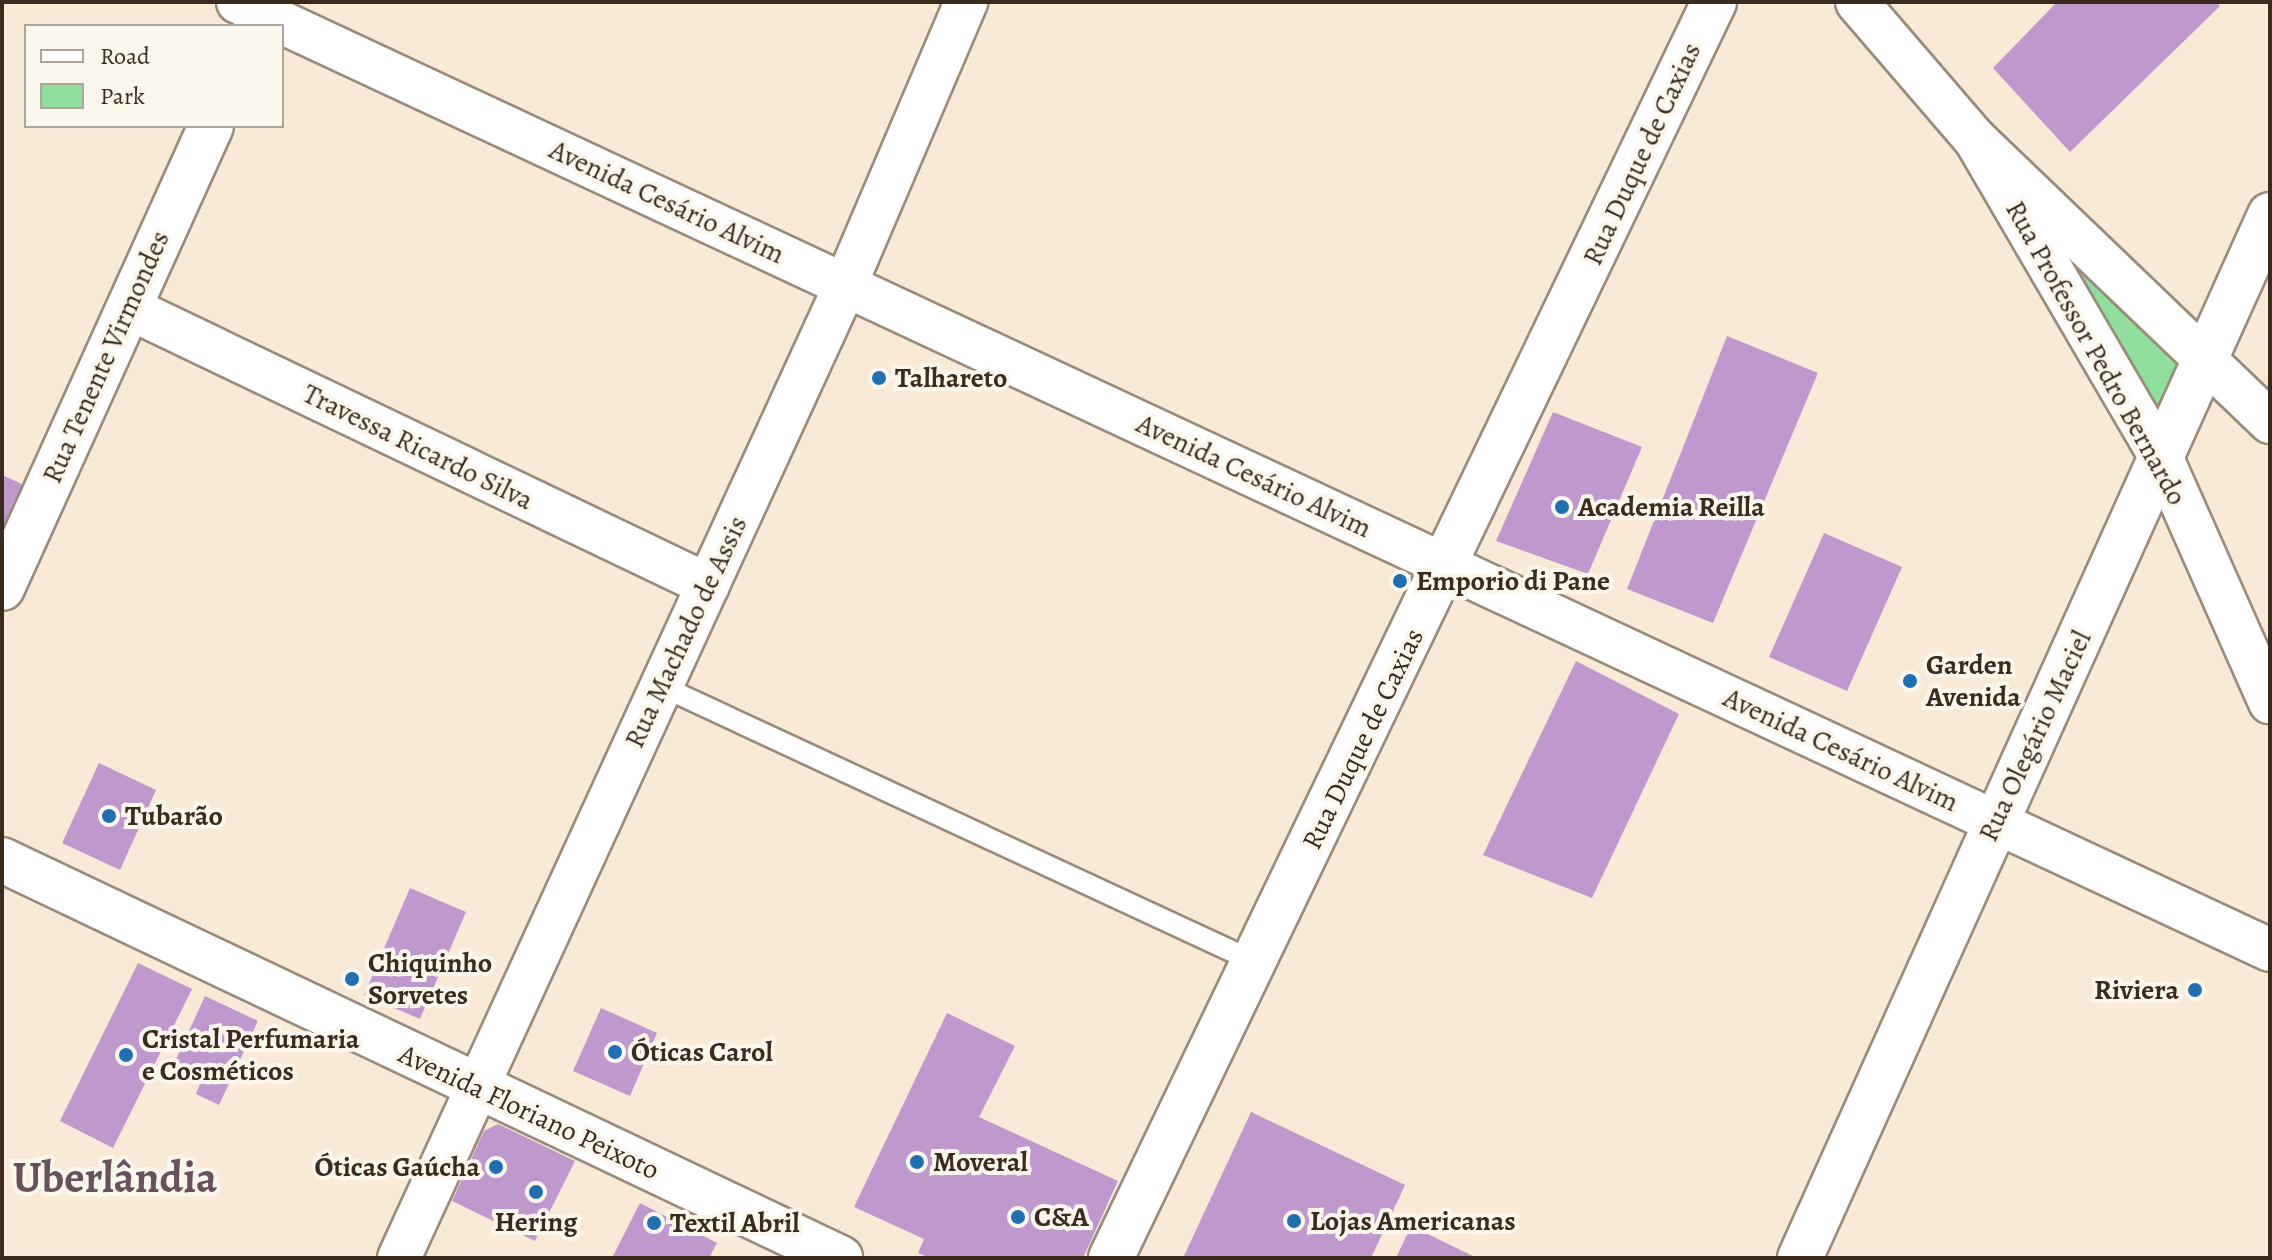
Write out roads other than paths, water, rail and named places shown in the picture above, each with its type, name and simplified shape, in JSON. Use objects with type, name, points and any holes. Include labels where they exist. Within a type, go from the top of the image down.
[{"type":"main road","name":"Rua Duque de Caxias","points":[[1111,1258],[1446,566],[1714,2]]},
{"type":"main road","name":"Rua Tenente Virmondes","points":[[2,588],[210,128]]},
{"type":"main road","name":"Rua Olegário Maciel","points":[[1800,1258],[1995,822],[2163,461],[2270,215]]},
{"type":"main road","name":"Avenida Floriano Peixoto","points":[[2,860],[478,1089],[840,1258]]},
{"type":"street","name":"Rua Machado de Assis","points":[[399,1258],[845,286],[966,2]]},
{"type":"street","points":[[1857,2],[1975,139],[2270,422]]},
{"type":"street","name":"Avenida Cesário Alvim","points":[[256,11],[284,24]]},
{"type":"street","name":"Avenida Cesário Alvim","points":[[284,24],[2270,950]]},
{"type":"street","name":"Rua Professor Pedro Bernardo","points":[[1975,139],[2163,461],[2270,702]]},
{"type":"street","name":"Travessa Ricardo Silva","points":[[129,308],[708,585]]},
{"type":"lane","points":[[661,686],[1255,962]]},
{"type":"place","name":"Talhareto","points":[[879,378]]},
{"type":"place","name":"Academia Reilla","points":[[1562,507]]},
{"type":"place","name":"Emporio di Pane","points":[[1400,581]]},
{"type":"place","name":"Garden Avenida","points":[[1910,681]]},
{"type":"place","name":"Tubarão","points":[[109,816]]},
{"type":"place","name":"Chiquinho Sorvetes","points":[[352,979]]},
{"type":"place","name":"Riviera","points":[[2195,990]]},
{"type":"place","name":"Óticas Carol","points":[[615,1052]]},
{"type":"place","name":"Cristal Perfumaria e Cosméticos","points":[[126,1055]]},
{"type":"place","name":"Moveral","points":[[917,1162]]},
{"type":"place","name":"Óticas Gaúcha","points":[[496,1167]]},
{"type":"place","name":"Hering","points":[[536,1192]]},
{"type":"place","name":"C&A","points":[[1018,1217]]},
{"type":"place","name":"Lojas Americanas","points":[[1294,1221]]},
{"type":"place","name":"Textil Abril","points":[[654,1223]]},
{"type":"district","name":"Uberlândia","points":[[115,1177]]}]
